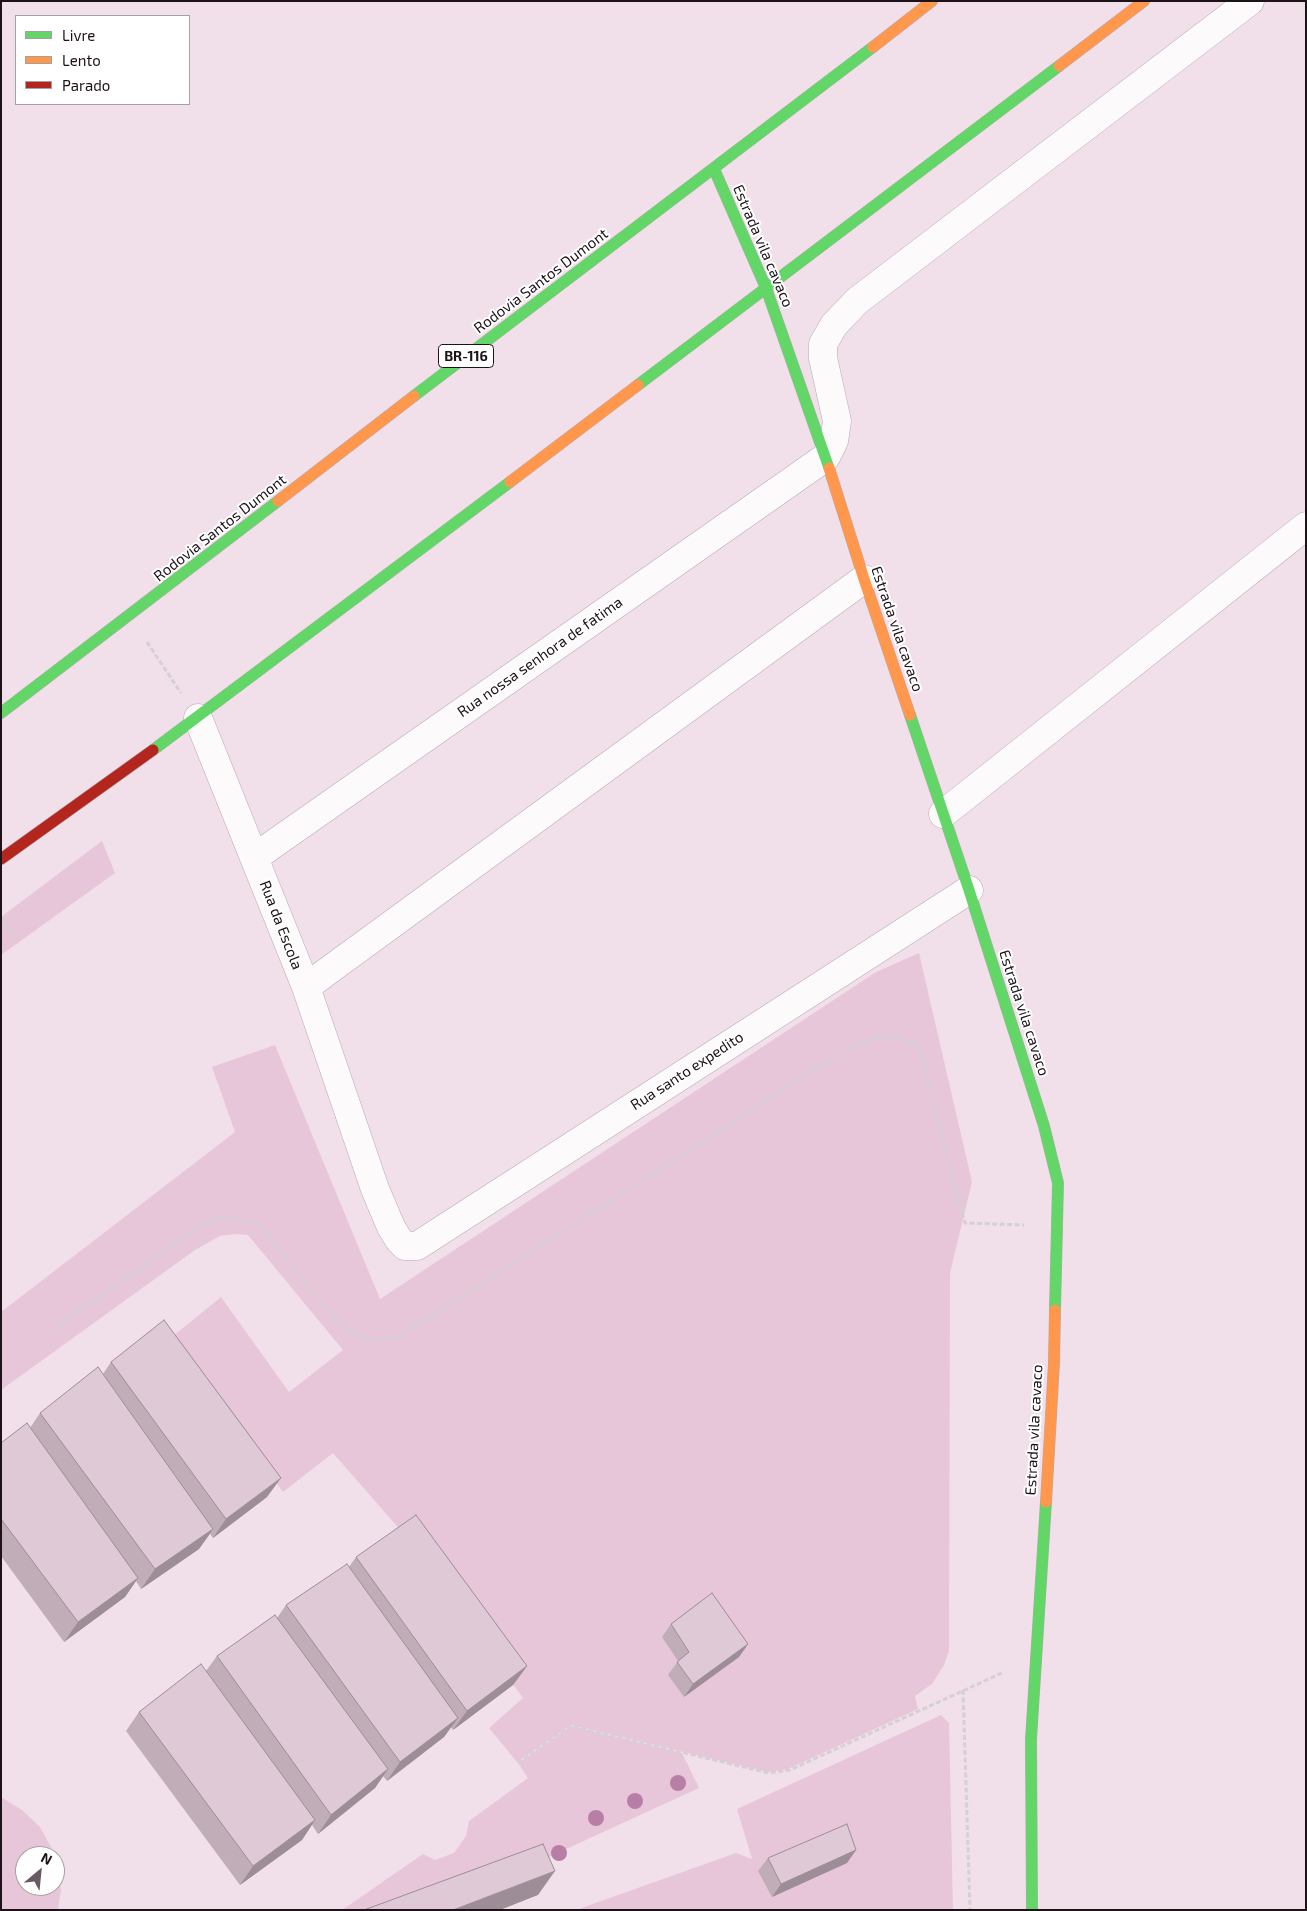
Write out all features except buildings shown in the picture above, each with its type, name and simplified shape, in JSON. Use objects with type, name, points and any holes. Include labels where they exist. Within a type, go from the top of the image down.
[{"type":"main road","name":"Rodovia Santos Dumont","points":[[1,713],[130,616],[525,310],[714,169],[932,1]]},
{"type":"main road","points":[[1,859],[198,718],[1144,1]]},
{"type":"main road","name":"Estrada vila cavaco","points":[[714,169],[766,288],[826,457],[864,579],[969,890],[1044,1126],[1058,1183],[1054,1363],[1031,1739],[1032,1910]]},
{"type":"street","points":[[826,457],[834,441],[837,421],[823,358],[823,344],[834,325],[857,301],[1250,1]]},
{"type":"street","name":"Rua nossa senhora de fatima","points":[[255,857],[826,457]]},
{"type":"street","points":[[943,814],[1306,526]]},
{"type":"street","points":[[306,987],[864,579]]},
{"type":"street","name":"Rua da Escola","points":[[198,718],[306,987],[375,1189],[391,1227],[404,1246]]},
{"type":"street","name":"Rua santo expedito","points":[[404,1246],[417,1246],[969,890]]},
{"type":"path","points":[[130,616],[198,718]]},
{"type":"path","points":[[1,918],[14,939]]},
{"type":"path","points":[[52,1330],[203,1224],[212,1220],[226,1218],[255,1222],[336,1320],[347,1330],[362,1337],[379,1340],[395,1338],[831,1059],[866,1040],[896,1036],[919,1046],[966,1223],[1058,1226]]},
{"type":"path","points":[[518,1763],[571,1726],[769,1773],[790,1770],[1036,1657]]},
{"type":"path","points":[[963,1690],[970,1910]]},
{"type":"shaded area","points":[[102,841],[115,873],[1,955],[1,917]]},
{"type":"shaded area","points":[[919,953],[972,1182],[950,1273],[949,1651],[944,1665],[932,1684],[915,1696],[918,1709],[788,1769],[768,1772],[571,1725],[517,1762],[489,1728],[523,1698],[403,1533],[333,1453],[283,1492],[173,1336],[221,1297],[289,1392],[343,1350],[248,1235],[220,1236],[195,1250],[1,1390],[1,1312],[235,1132],[212,1067],[275,1045],[380,1299],[876,972]]},
{"type":"shaded area","points":[[941,1715],[949,1723],[953,1910],[576,1910],[736,1853],[752,1859],[737,1809]]},
{"type":"shaded area","points":[[571,1726],[682,1753],[699,1788],[525,1868],[414,1910],[342,1910],[423,1854],[435,1860],[454,1853],[466,1836],[469,1821],[528,1778],[518,1763]]},
{"type":"shaded area","points":[[1,1797],[22,1810],[40,1827],[50,1846],[15,1846],[15,1896],[60,1896],[58,1910],[1,1910]]},
{"type":"traffic: fast","points":[[414,396],[873,47]]},
{"type":"traffic: fast","points":[[638,385],[1059,66]]},
{"type":"traffic: fast","points":[[714,169],[766,288],[829,468]]},
{"type":"traffic: fast","points":[[153,750],[510,482]]},
{"type":"traffic: fast","points":[[1,713],[278,501]]},
{"type":"traffic: fast","points":[[910,715],[969,890],[1044,1126],[1058,1183],[1055,1310]]},
{"type":"traffic: fast","points":[[1032,1910],[1031,1739],[1046,1502]]},
{"type":"traffic: slow","points":[[873,47],[932,1]]},
{"type":"traffic: slow","points":[[1059,66],[1144,1]]},
{"type":"traffic: slow","points":[[510,482],[638,385]]},
{"type":"traffic: slow","points":[[278,501],[414,396]]},
{"type":"traffic: slow","points":[[829,468],[910,715]]},
{"type":"traffic: slow","points":[[1046,1502],[1055,1310]]},
{"type":"traffic: jam","points":[[1,859],[153,750]]}]
